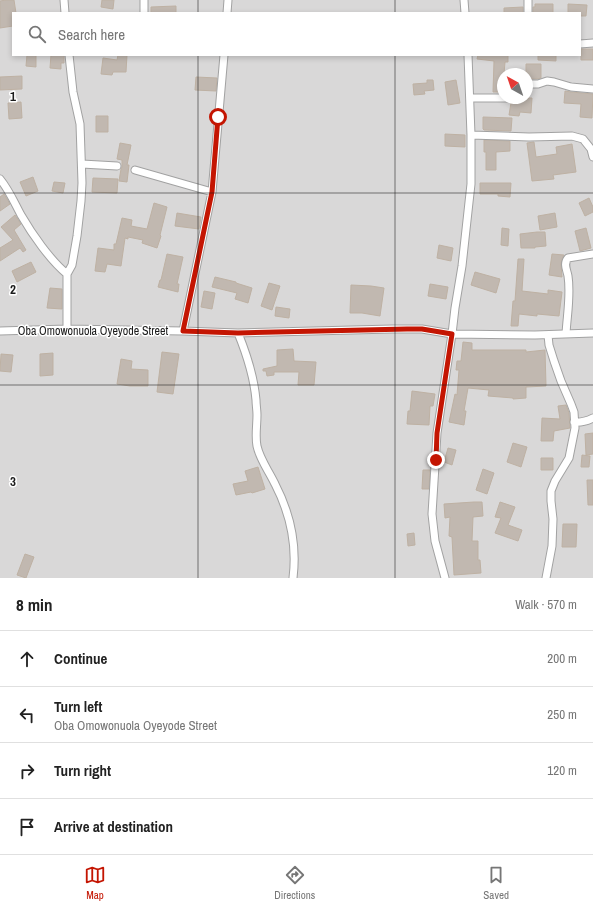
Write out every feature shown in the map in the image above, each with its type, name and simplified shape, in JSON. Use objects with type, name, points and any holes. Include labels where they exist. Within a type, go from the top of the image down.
[{"type":"street","points":[[64,0],[65,12]]},
{"type":"street","points":[[144,0],[144,12]]},
{"type":"street","points":[[227,12],[228,0]]},
{"type":"street","points":[[464,0],[465,12]]},
{"type":"street","points":[[528,0],[528,12]]},
{"type":"street","points":[[581,44],[593,43]]},
{"type":"street","points":[[67,329],[67,274],[72,264],[77,236],[82,183],[80,124],[73,92],[69,56]]},
{"type":"street","points":[[183,331],[212,192],[224,56]]},
{"type":"street","points":[[446,578],[435,541],[432,514],[437,433],[462,266],[471,184],[468,56]]},
{"type":"street","points":[[533,84],[554,82],[571,87],[593,89]]},
{"type":"street","points":[[470,98],[497,98]]},
{"type":"street","points":[[471,135],[529,137],[572,136],[584,139],[591,149],[593,157]]},
{"type":"street","points":[[82,164],[117,166]]},
{"type":"street","points":[[136,170],[212,192]]},
{"type":"street","points":[[0,179],[7,187],[27,225],[46,252],[60,269],[67,274]]},
{"type":"street","points":[[566,334],[569,293],[568,276],[565,264],[566,260],[568,258],[593,254]]},
{"type":"street","name":"Oba Omowonuola Oyeyode Street","points":[[0,330],[67,329],[238,333],[422,329],[452,334],[548,335],[593,333]]},
{"type":"street","points":[[238,333],[248,359],[255,388],[257,445],[283,501],[290,523],[294,551],[293,578]]},
{"type":"street","points":[[546,578],[552,546],[553,519],[551,491],[555,481],[569,458],[575,434],[574,412],[554,361],[549,345],[548,335]]},
{"type":"street","points":[[574,422],[587,421],[593,418]]},
{"type":"shaded area","points":[[0,0],[593,0],[593,578],[0,578]]},
{"type":"building","points":[[14,0],[16,12],[12,12],[12,26],[0,28],[0,1]]},
{"type":"building","points":[[102,0],[114,0],[113,9],[101,7]]},
{"type":"building","points":[[535,4],[553,4],[553,12],[533,12],[533,7],[535,7]]},
{"type":"building","points":[[568,4],[587,5],[586,16],[581,16],[581,12],[568,12]]},
{"type":"building","points":[[176,6],[176,12],[151,12],[151,7]]},
{"type":"building","points":[[523,7],[523,12],[504,12],[504,8]]},
{"type":"building","points":[[581,49],[593,49],[593,60],[581,60]]},
{"type":"building","points":[[27,56],[36,56],[36,67],[26,66]]},
{"type":"building","points":[[51,56],[64,56],[64,63],[61,63],[61,69],[50,68]]},
{"type":"building","points":[[118,56],[127,56],[126,72],[113,72],[112,75],[101,74],[103,58],[117,60]]},
{"type":"building","points":[[478,56],[508,56],[508,62],[505,62],[504,68],[497,68],[497,92],[493,92],[494,61],[477,59]]},
{"type":"building","points":[[538,56],[556,56],[556,61],[538,60]]},
{"type":"building","points":[[526,64],[541,64],[541,78],[533,79],[533,68],[526,68]]},
{"type":"building","points":[[22,76],[22,89],[0,90],[0,77]]},
{"type":"building","points":[[196,77],[217,78],[216,91],[195,90]]},
{"type":"building","points":[[427,80],[433,80],[434,90],[424,91],[425,94],[414,95],[413,84],[427,83]]},
{"type":"building","points":[[456,80],[460,103],[448,105],[445,82]]},
{"type":"building","points":[[565,91],[593,94],[592,118],[580,117],[581,104],[564,103]]},
{"type":"building","points":[[21,102],[22,118],[9,119],[8,103]]},
{"type":"building","points":[[511,104],[532,104],[531,113],[520,112],[519,116],[509,115]]},
{"type":"building","points":[[96,116],[108,116],[108,132],[96,132]]},
{"type":"building","points":[[483,117],[512,118],[511,131],[484,130]]},
{"type":"building","points":[[445,134],[465,135],[465,147],[445,146]]},
{"type":"building","points":[[484,140],[510,141],[510,151],[496,152],[496,170],[486,170]]},
{"type":"building","points":[[534,142],[536,157],[557,154],[556,147],[572,144],[576,172],[553,175],[554,179],[532,181],[527,143]]},
{"type":"building","points":[[120,143],[131,145],[127,165],[129,165],[127,182],[119,181],[122,167],[122,160],[117,159]]},
{"type":"building","points":[[33,177],[38,191],[26,196],[20,182]]},
{"type":"building","points":[[93,178],[118,179],[117,193],[92,192]]},
{"type":"building","points":[[54,182],[65,183],[63,193],[52,191]]},
{"type":"building","points":[[480,183],[511,183],[510,197],[498,196],[498,194],[480,194]]},
{"type":"building","points":[[4,194],[10,204],[0,211],[0,197]]},
{"type":"building","points":[[589,198],[593,207],[593,212],[585,216],[579,203]]},
{"type":"building","points":[[154,203],[167,207],[157,248],[142,243],[143,240],[128,237],[128,239],[125,238],[121,266],[107,264],[105,272],[95,271],[98,248],[114,250],[114,244],[116,244],[122,218],[132,220],[131,226],[147,229]]},
{"type":"building","points":[[177,213],[201,217],[199,229],[175,226]]},
{"type":"building","points":[[555,213],[557,227],[540,230],[538,216]]},
{"type":"building","points":[[15,215],[21,224],[14,230],[26,250],[23,252],[20,248],[0,261],[0,248],[13,240],[1,227]]},
{"type":"building","points":[[502,228],[509,229],[508,246],[501,245]]},
{"type":"building","points":[[586,228],[591,248],[580,251],[575,231]]},
{"type":"building","points":[[545,232],[546,246],[521,248],[520,234]]},
{"type":"building","points":[[439,245],[453,248],[451,261],[437,258]]},
{"type":"building","points":[[167,254],[183,257],[177,284],[179,284],[178,292],[158,287]]},
{"type":"building","points":[[552,254],[564,255],[561,264],[562,277],[549,275]]},
{"type":"building","points":[[518,259],[524,259],[522,291],[548,294],[548,290],[562,292],[559,316],[519,314],[518,326],[511,326],[513,301],[515,301]]},
{"type":"building","points":[[31,262],[36,272],[17,282],[12,271]]},
{"type":"building","points":[[475,272],[500,279],[496,293],[471,285]]},
{"type":"building","points":[[215,277],[252,288],[248,303],[235,299],[237,293],[212,287]]},
{"type":"building","points":[[269,283],[280,286],[272,310],[261,306]]},
{"type":"building","points":[[430,284],[448,287],[446,299],[428,296]]},
{"type":"building","points":[[351,285],[384,288],[380,316],[350,313]]},
{"type":"building","points":[[50,288],[62,289],[62,309],[47,308]]},
{"type":"building","points":[[204,291],[215,293],[212,309],[201,307]]},
{"type":"building","points":[[276,307],[290,309],[289,318],[275,316]]},
{"type":"building","points":[[463,342],[472,343],[472,350],[526,350],[526,352],[545,350],[546,386],[526,387],[526,398],[513,399],[488,396],[489,390],[468,388],[464,411],[466,411],[464,425],[449,422],[455,394],[457,395],[459,370],[456,370],[457,361],[461,361]]},
{"type":"building","points":[[293,349],[294,361],[316,362],[314,385],[298,385],[299,372],[274,372],[274,375],[267,376],[266,371],[263,371],[263,369],[277,366],[277,350]]},
{"type":"building","points":[[162,352],[179,354],[173,394],[157,392]]},
{"type":"building","points":[[53,353],[53,375],[40,376],[40,354]]},
{"type":"building","points":[[1,354],[13,355],[11,372],[0,371]]},
{"type":"building","points":[[121,359],[132,361],[131,369],[148,370],[148,386],[117,384]]},
{"type":"building","points":[[412,391],[435,394],[433,406],[430,406],[429,425],[407,424]]},
{"type":"building","points":[[566,405],[569,413],[570,428],[554,431],[553,441],[541,441],[542,418],[560,419],[558,406]]},
{"type":"building","points":[[593,433],[593,454],[586,455],[585,434]]},
{"type":"building","points":[[513,443],[527,447],[521,467],[507,462]]},
{"type":"building","points":[[448,448],[456,450],[452,465],[444,462]]},
{"type":"building","points":[[582,455],[590,456],[589,467],[581,467]]},
{"type":"building","points":[[541,458],[553,458],[553,470],[541,470]]},
{"type":"building","points":[[258,467],[265,489],[252,493],[236,495],[233,484],[248,481],[245,471]]},
{"type":"building","points":[[483,469],[494,473],[487,494],[476,490]]},
{"type":"building","points":[[423,470],[430,470],[429,489],[422,489]]},
{"type":"building","points":[[587,480],[593,480],[593,505],[588,505]]},
{"type":"building","points":[[482,502],[483,516],[473,517],[472,541],[478,541],[478,560],[480,560],[481,573],[454,575],[452,537],[449,536],[450,517],[445,518],[444,504]]},
{"type":"building","points":[[500,502],[515,507],[508,525],[522,530],[518,541],[495,533],[501,518],[495,517]]},
{"type":"building","points":[[563,524],[577,524],[576,547],[562,547]]},
{"type":"building","points":[[414,533],[415,545],[408,546],[407,534]]},
{"type":"building","points":[[25,554],[34,557],[26,578],[17,575]]},
{"type":"route","points":[[218,117],[212,192],[183,331],[238,333],[422,329],[452,334],[437,433],[436,460]]}]
